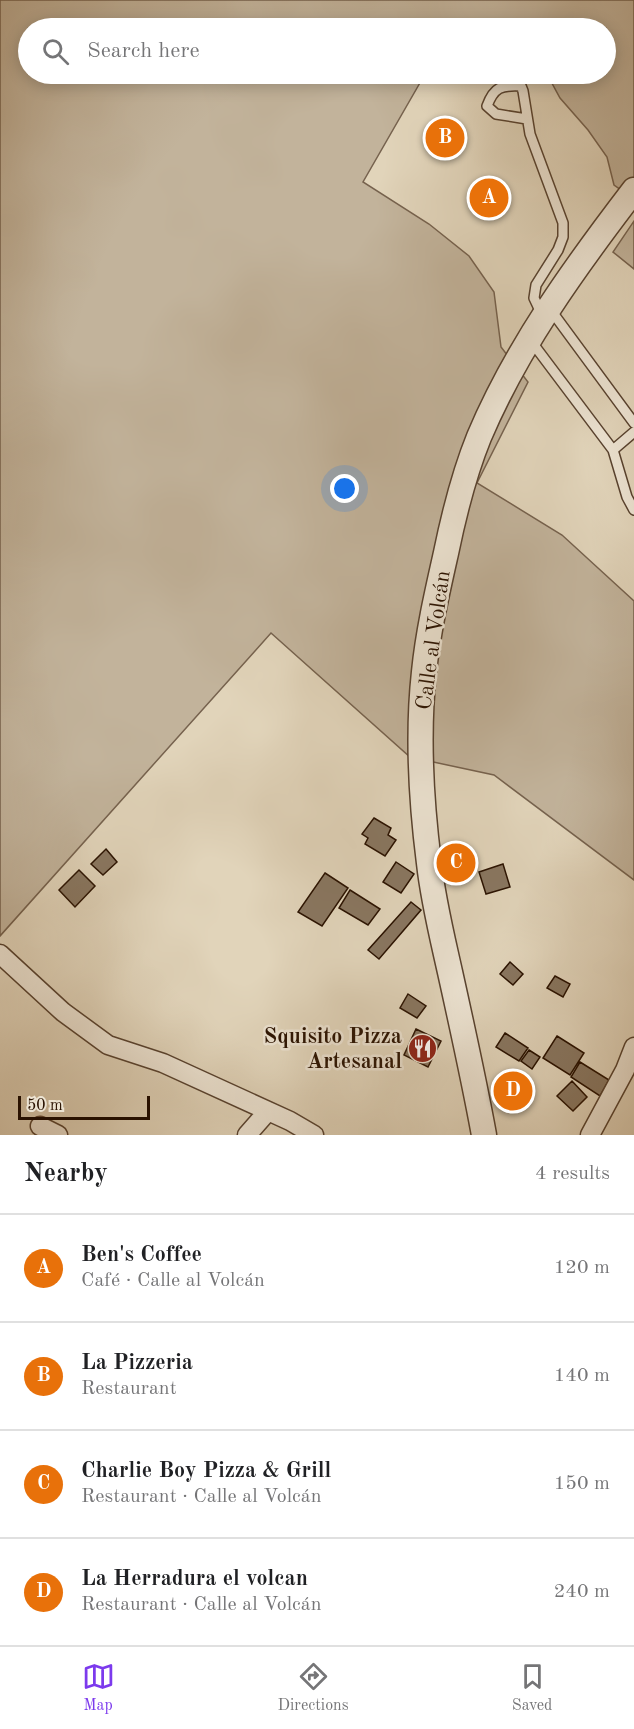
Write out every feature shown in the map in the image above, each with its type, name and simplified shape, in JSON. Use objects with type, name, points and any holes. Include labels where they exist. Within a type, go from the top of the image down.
[{"type":"street","name":"Calle al Volcán","points":[[484,1135],[456,983],[429,866],[421,780],[420,713],[423,672],[453,520],[468,468],[490,413],[546,312],[634,190]]},
{"type":"street","points":[[0,954],[63,1012],[108,1045],[163,1063],[314,1135]]},
{"type":"street","points":[[590,1135],[625,1070],[634,1047]]},
{"type":"street","points":[[247,1135],[268,1112]]},
{"type":"street","points":[[40,1125],[58,1135]]},
{"type":"lane","points":[[527,119],[496,114],[487,106],[492,94],[504,86],[521,86],[524,91],[530,134],[563,223],[563,237],[558,250],[536,285],[534,298],[634,423]]},
{"type":"lane","points":[[530,339],[613,450],[627,497],[634,510]]},
{"type":"lane","points":[[613,450],[634,432]]},
{"type":"shaded area","points":[[0,0],[634,0],[634,199],[614,185],[607,157],[588,130],[560,98],[552,84],[616,84],[616,18],[18,18],[18,84],[419,84],[363,182],[429,224],[469,256],[494,292],[501,347],[528,382],[477,483],[562,535],[634,601],[634,880],[494,775],[410,757],[271,633],[0,936]]},
{"type":"shaded area","points":[[634,221],[634,269],[613,252]]},
{"type":"building","points":[[374,818],[391,828],[388,835],[396,840],[385,856],[365,844],[368,838],[362,834]]},
{"type":"building","points":[[106,849],[117,862],[103,875],[91,864]]},
{"type":"building","points":[[396,862],[414,874],[401,893],[383,882]]},
{"type":"building","points":[[503,864],[510,887],[486,894],[479,872]]},
{"type":"building","points":[[79,870],[95,886],[75,907],[59,890]]},
{"type":"building","points":[[325,873],[348,888],[322,926],[298,912]]},
{"type":"building","points":[[350,890],[380,909],[368,925],[339,908]]},
{"type":"building","points":[[411,902],[421,910],[379,959],[368,950]]},
{"type":"building","points":[[510,962],[523,974],[513,985],[500,974]]},
{"type":"building","points":[[555,976],[570,984],[563,997],[547,988]]},
{"type":"building","points":[[408,994],[426,1006],[417,1018],[400,1008]]},
{"type":"building","name":"Squisito Pizza Artesanal","points":[[416,1029],[441,1041],[428,1067],[404,1055]]},
{"type":"building","points":[[505,1033],[528,1048],[519,1061],[496,1047]]},
{"type":"building","points":[[557,1036],[584,1053],[570,1075],[543,1058]]},
{"type":"building","points":[[529,1050],[540,1057],[532,1069],[521,1061]]},
{"type":"building","points":[[580,1062],[609,1080],[600,1096],[571,1077]]},
{"type":"building","points":[[572,1081],[587,1097],[573,1111],[557,1096]]},
{"type":"place","name":"La Pizzeria","points":[[445,138]]},
{"type":"place","name":"Ben's Coffee","points":[[489,198]]},
{"type":"place","name":"Charlie Boy Pizza & Grill","points":[[456,863]]},
{"type":"place","name":"Squisito Pizza Artesanal","points":[[423,1048]]},
{"type":"place","name":"La Herradura el volcan","points":[[513,1091]]}]
